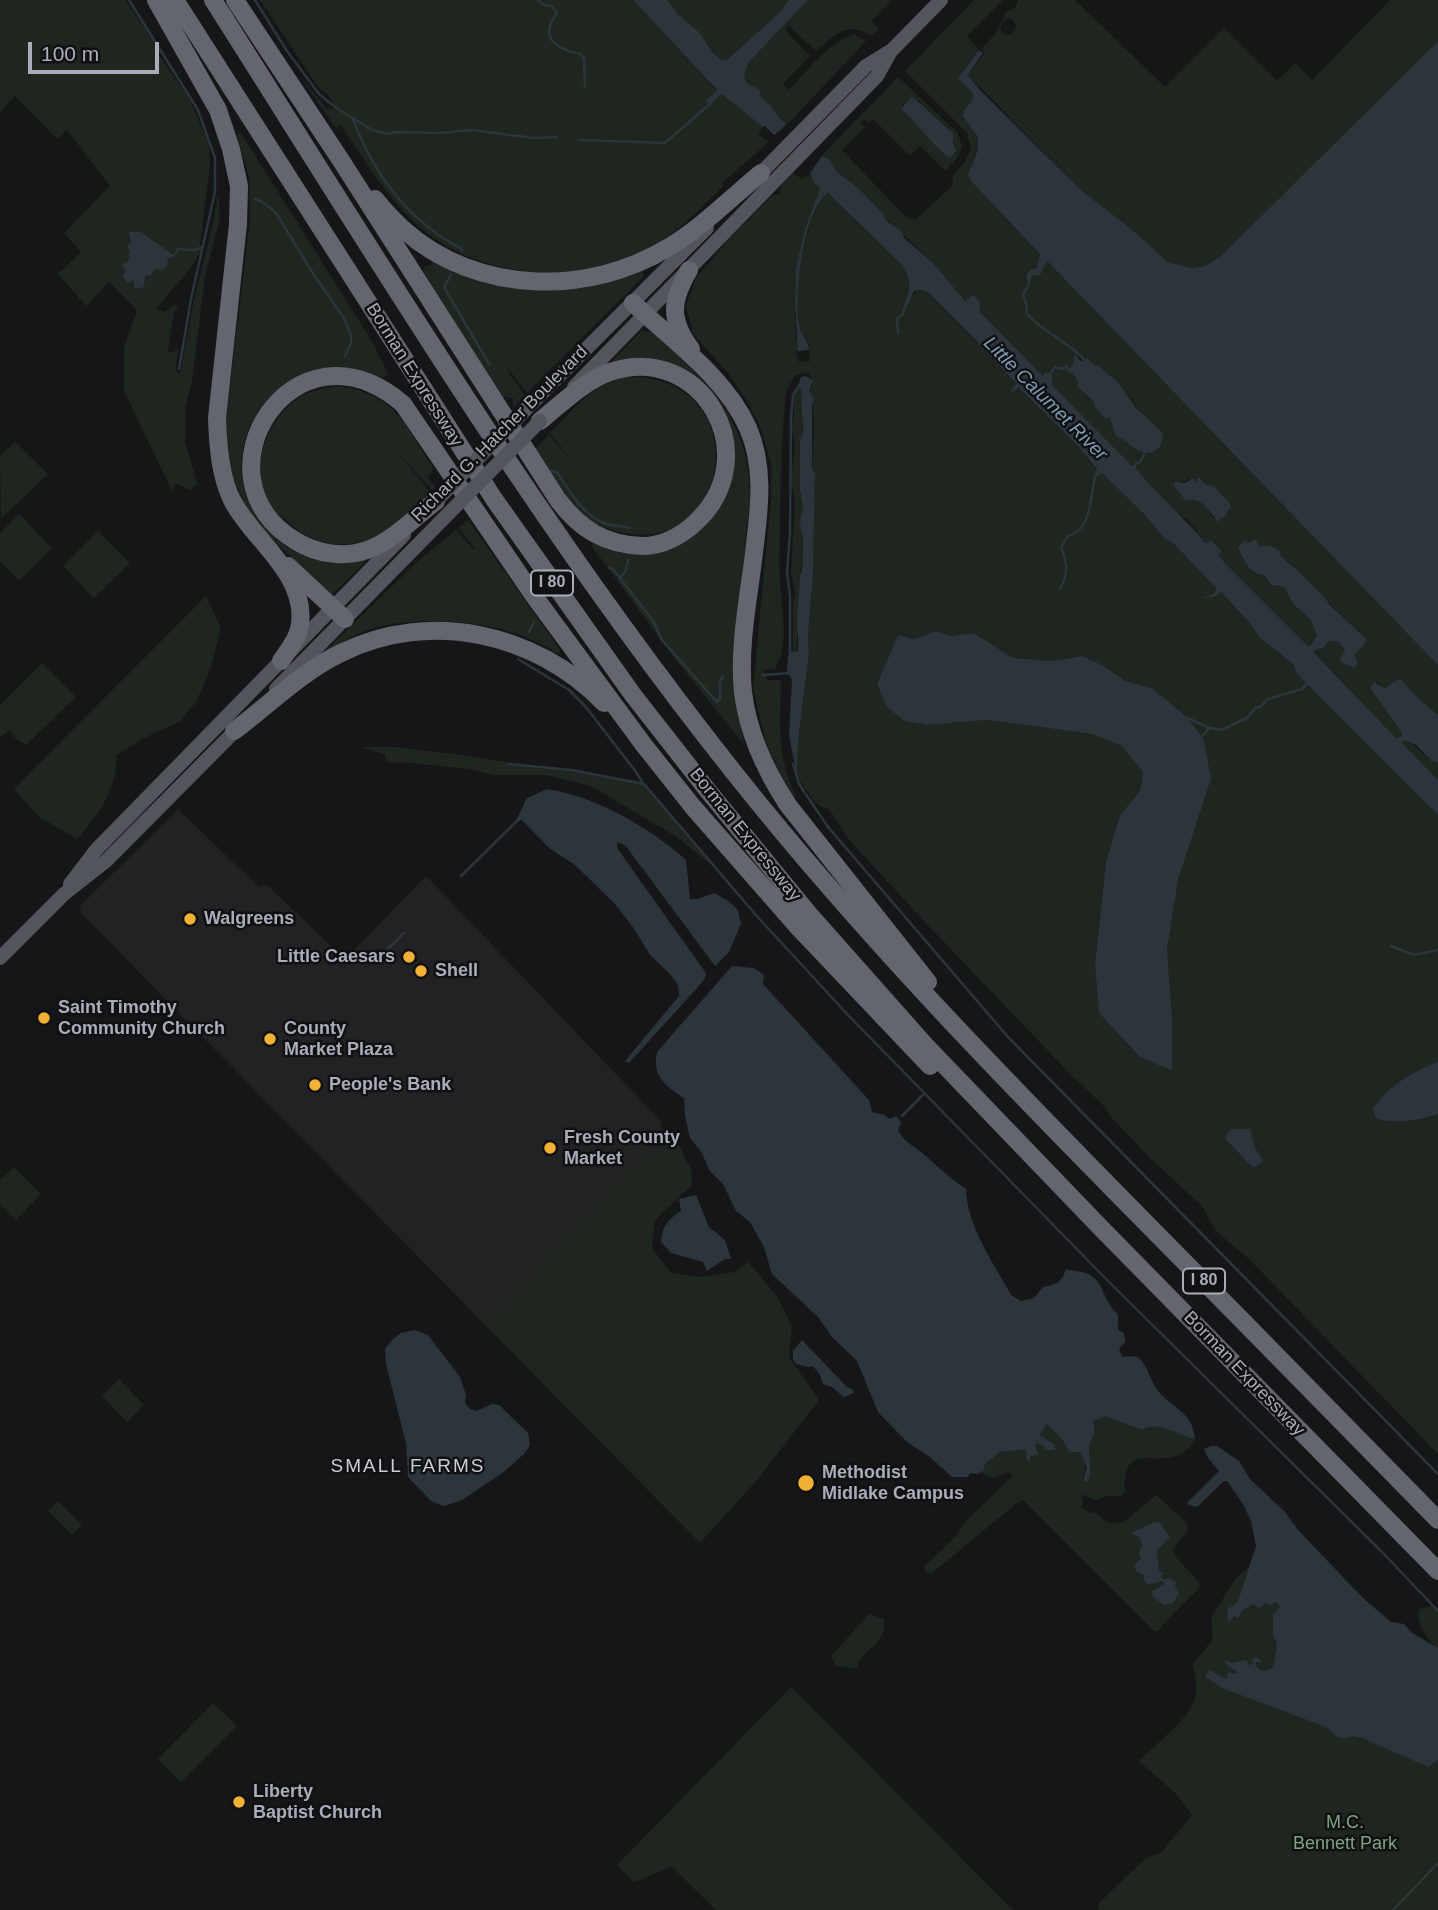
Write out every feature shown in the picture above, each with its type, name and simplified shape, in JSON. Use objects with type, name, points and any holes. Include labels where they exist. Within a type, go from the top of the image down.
[{"type":"highway","points":[[156,0],[218,110],[239,187],[239,223],[217,418],[218,449],[232,500],[263,542],[339,614]]},
{"type":"highway","name":"Borman Expressway","points":[[175,0],[438,415],[539,565],[717,802],[860,973],[993,1117],[1438,1571]]},
{"type":"highway","name":"Borman Expressway","points":[[213,0],[465,398],[520,480],[630,635],[784,834],[878,943],[970,1043],[1438,1520]]},
{"type":"highway","points":[[236,0],[550,488],[572,518],[608,542],[650,546],[669,541],[686,531],[713,502],[723,480],[728,458],[724,429],[710,404],[693,386],[671,373],[653,368],[612,371],[533,415]]},
{"type":"highway","points":[[342,162],[405,231],[434,251],[470,268],[506,278],[545,283],[580,281],[639,264],[671,246],[761,173]]},
{"type":"highway","points":[[689,270],[678,288],[674,310],[677,323],[684,340],[727,394],[747,427],[757,456],[761,488],[743,691],[749,724],[758,751],[769,777],[788,805],[932,986],[970,1043]]},
{"type":"highway","points":[[639,308],[705,369]]},
{"type":"highway","points":[[443,507],[368,550],[348,555],[306,547],[286,536],[271,522],[260,504],[253,484],[251,462],[260,423],[287,392],[307,381],[327,376],[349,376],[368,381],[387,390],[403,404],[534,596],[643,744],[744,866],[851,985],[928,1065],[993,1117]]},
{"type":"highway","points":[[263,542],[296,590],[300,608],[297,636],[281,661]]},
{"type":"highway","points":[[234,731],[270,705],[296,681],[341,653],[372,640],[435,630],[468,632],[532,651],[562,668],[595,694],[643,744]]},
{"type":"main road","name":"Richard G. Hatcher Boulevard","points":[[0,958],[64,894],[106,860],[234,731],[339,614],[639,308],[780,153],[866,66],[892,50],[941,0]]},
{"type":"main road","name":"Richard G. Hatcher Boulevard","points":[[639,308],[689,270],[877,76],[892,50]]},
{"type":"main road","name":"Richard G. Hatcher Boulevard","points":[[64,894],[96,850],[281,661],[339,614]]},
{"type":"shaded area","name":"County Market Plaza","points":[[178,809],[259,887],[269,887],[345,959],[426,876],[661,1121],[663,1133],[659,1144],[622,1189],[486,1326],[81,913],[80,906]]},
{"type":"green space","points":[[0,0],[125,0],[190,100],[209,145],[210,164],[199,254],[157,309],[164,312],[174,305],[179,306],[174,312],[168,351],[172,353],[178,348],[176,371],[180,374],[195,295],[219,197],[219,222],[205,276],[192,381],[185,408],[185,441],[197,484],[190,490],[175,483],[173,493],[124,391],[124,348],[137,310],[109,282],[86,306],[58,274],[81,252],[64,233],[110,186],[67,130],[57,139],[15,96],[0,112]]},
{"type":"green space","points":[[260,0],[633,0],[717,91],[705,102],[711,103],[722,94],[763,127],[758,134],[769,142],[722,183],[723,186],[699,210],[654,245],[625,258],[562,272],[498,266],[439,242],[393,200],[340,124],[337,130],[299,75],[326,108],[334,109],[329,95],[318,87]]},
{"type":"green space","points":[[667,0],[789,0],[781,11],[727,60],[721,60],[712,52],[700,33],[678,14]]},
{"type":"green space","points":[[808,0],[892,0],[871,21],[879,29],[871,36],[863,31],[848,29],[835,35],[816,51],[788,25],[786,31],[810,56],[783,84],[789,90],[819,58],[844,38],[854,34],[866,41],[787,125],[744,77],[748,63]]},
{"type":"green space","points":[[974,0],[1003,0],[967,36],[979,50],[958,78],[972,93],[973,99],[967,106],[964,119],[973,129],[978,144],[972,163],[971,181],[1040,254],[1039,264],[1030,270],[1029,283],[1046,260],[1413,638],[1438,665],[1438,715],[1402,680],[1398,679],[1385,688],[1377,682],[1370,688],[1402,733],[1402,736],[1396,738],[1314,653],[1329,641],[1338,641],[1345,650],[1341,657],[1355,668],[1358,663],[1355,655],[1364,639],[1290,562],[1246,541],[1238,547],[1243,560],[1253,573],[1264,575],[1269,583],[1285,588],[1293,604],[1311,620],[1317,636],[1309,647],[1224,562],[1219,555],[1222,550],[1211,540],[1206,543],[1187,519],[1179,514],[980,312],[978,299],[973,296],[965,301],[961,298],[933,263],[837,172],[829,159],[821,156],[898,77],[958,133],[962,146],[958,157],[945,171],[920,146],[910,156],[873,119],[869,123],[865,119],[861,123],[865,127],[842,150],[906,217],[915,220],[952,186],[953,176],[966,160],[971,148],[967,133],[905,71]],"holes":[[[918,100],[949,129],[955,146],[950,158],[905,112],[902,105]],[[1074,354],[1114,379],[1160,430],[1160,447],[1145,453],[1124,439],[1110,418],[1104,419],[1081,387],[1075,374]],[[1189,479],[1215,487],[1221,497],[1224,517],[1213,518],[1202,503],[1195,499],[1186,500],[1174,486]]]},
{"type":"green space","points":[[1018,0],[1075,0],[1165,87],[1224,28],[1277,81],[1295,63],[1312,80],[1390,0],[1438,0],[1438,41],[1222,255],[1204,266],[1192,268],[1168,262],[1129,227],[1082,191],[968,75],[984,54],[987,56],[981,49],[996,33],[1006,12],[1016,7]],"holes":[[[1013,20],[1017,27],[1011,35],[1003,34],[1000,29],[1003,21]]]},
{"type":"green space","points":[[241,133],[373,343],[388,374],[383,378],[362,371],[340,369],[319,371],[300,377],[282,387],[266,401],[245,440],[241,462],[243,483],[260,521],[274,537],[311,558],[333,562],[365,558],[366,561],[333,594],[325,591],[257,524],[246,508],[229,467],[225,427],[250,221],[249,177],[237,135]]},
{"type":"green space","points":[[810,172],[821,191],[805,229],[796,267],[795,322],[799,362],[810,361],[809,345],[800,329],[797,313],[802,255],[813,217],[828,193],[902,265],[909,286],[903,308],[917,290],[929,293],[1016,385],[1012,391],[1015,391],[1017,386],[1075,443],[1097,470],[1094,480],[1102,473],[1217,589],[1204,598],[1215,597],[1221,591],[1259,637],[1294,664],[1297,674],[1438,815],[1438,1061],[1394,1086],[1373,1110],[1376,1119],[1392,1121],[1415,1120],[1438,1114],[1438,1454],[1248,1258],[1216,1231],[1202,1206],[1149,1157],[1103,1105],[924,921],[850,841],[829,809],[815,802],[797,777],[813,575],[814,417],[810,392],[812,380],[809,373],[795,375],[786,392],[779,566],[784,634],[781,656],[775,669],[763,670],[767,680],[781,680],[782,752],[795,794],[793,796],[782,778],[766,742],[753,688],[771,499],[771,464],[761,429],[750,406],[729,374],[693,334],[686,305],[696,278],[730,238],[773,195],[779,195],[781,186],[793,173],[802,179],[804,176],[806,178]],"holes":[[[935,631],[951,636],[974,633],[1013,658],[1052,661],[1083,656],[1104,666],[1125,681],[1152,688],[1188,718],[1204,740],[1211,779],[1178,880],[1167,950],[1172,1015],[1172,1071],[1140,1057],[1099,1013],[1095,966],[1106,862],[1120,815],[1140,791],[1143,772],[1122,746],[1094,734],[987,720],[927,725],[904,721],[886,706],[877,684],[898,635],[915,639]],[[1231,1129],[1249,1129],[1255,1148],[1264,1161],[1253,1168],[1225,1140]]]},
{"type":"green space","points":[[431,259],[529,289],[582,288],[642,270],[644,276],[527,393],[510,371],[508,372],[525,395],[513,408],[513,398],[501,397],[423,271],[426,266],[432,265]]},
{"type":"green space","points":[[642,330],[654,333],[709,387],[723,405],[743,446],[750,500],[735,640],[734,683],[744,745],[676,660],[593,548],[592,542],[619,552],[632,553],[701,528],[719,509],[730,486],[734,469],[733,439],[724,419],[639,359],[612,361]]},
{"type":"green space","points":[[626,377],[667,383],[695,402],[711,428],[716,458],[710,489],[693,514],[667,531],[631,534],[611,530],[593,522],[569,499],[535,449],[549,435],[572,461],[550,433],[593,391]]},
{"type":"green space","points":[[335,386],[371,395],[396,413],[434,469],[427,477],[435,487],[432,490],[398,453],[430,492],[384,532],[366,540],[343,544],[314,539],[276,513],[263,493],[260,477],[265,444],[280,415],[304,395]]},
{"type":"green space","points":[[801,387],[803,539],[796,653],[793,651],[793,601],[796,594],[791,574],[795,501],[791,479],[795,446],[792,428],[793,395],[797,388]]},
{"type":"green space","points":[[15,442],[48,474],[1,519],[0,456]]},
{"type":"green space","points":[[19,514],[52,548],[19,581],[0,561],[0,533]]},
{"type":"green space","points":[[468,520],[561,651],[557,654],[518,634],[495,628],[446,621],[398,623],[378,627],[329,651],[327,649],[418,561],[456,530],[473,549],[475,548],[458,528]]},
{"type":"green space","points":[[98,531],[130,563],[94,598],[63,566]]},
{"type":"green space","points":[[206,596],[221,628],[211,667],[196,702],[179,722],[144,738],[117,755],[110,791],[93,820],[77,839],[38,816],[14,789]]},
{"type":"green space","points":[[42,663],[76,697],[26,745],[15,738],[10,730],[0,737],[0,705]]},
{"type":"green space","points":[[1405,739],[1438,763],[1438,780],[1402,743]]},
{"type":"green space","points":[[362,747],[395,747],[453,754],[642,782],[717,869],[675,836],[591,786],[545,775],[493,775],[469,769],[388,763],[386,755]]},
{"type":"green space","points":[[663,1133],[677,1141],[691,1170],[692,1185],[655,1220],[652,1248],[671,1273],[700,1277],[734,1272],[748,1262],[777,1296],[792,1326],[789,1357],[819,1400],[757,1480],[700,1543],[486,1326],[659,1144]]},
{"type":"green space","points":[[14,1167],[41,1194],[16,1220],[0,1204],[0,1180]]},
{"type":"green space","points":[[119,1379],[144,1405],[127,1422],[102,1396]]},
{"type":"green space","points":[[1105,1416],[1142,1430],[1162,1427],[1195,1439],[1179,1455],[1134,1461],[1128,1467],[1125,1492],[1121,1496],[1107,1496],[1096,1501],[1081,1494],[1081,1507],[1090,1513],[1094,1512],[1108,1523],[1124,1522],[1156,1495],[1187,1523],[1188,1531],[1173,1549],[1175,1556],[1199,1582],[1199,1588],[1157,1631],[1023,1500],[932,1573],[926,1573],[924,1567],[1011,1477],[1010,1472],[992,1478],[981,1473],[985,1470],[984,1465],[1008,1450],[1026,1449],[1027,1459],[1038,1450],[1035,1445],[1037,1443],[1055,1445],[1040,1435],[1047,1423],[1069,1452],[1080,1452],[1086,1464],[1083,1481],[1088,1468],[1089,1447],[1095,1434],[1093,1420]],"holes":[[[1160,1524],[1169,1537],[1157,1551],[1163,1580],[1169,1578],[1164,1605],[1153,1596],[1164,1584],[1141,1572],[1140,1538]]]},
{"type":"green space","points":[[58,1501],[82,1525],[72,1535],[48,1511]]},
{"type":"green space","name":"M.C. Bennett Park","points":[[1249,1567],[1238,1601],[1235,1606],[1229,1608],[1232,1619],[1249,1605],[1276,1602],[1281,1608],[1273,1614],[1273,1635],[1277,1644],[1273,1668],[1263,1671],[1256,1666],[1256,1662],[1261,1663],[1257,1657],[1249,1666],[1225,1662],[1237,1671],[1227,1679],[1205,1676],[1379,1744],[1428,1767],[1438,1760],[1438,1910],[1098,1910],[1099,1903],[1146,1858],[1161,1853],[1192,1815],[1175,1793],[1139,1761],[1192,1706],[1196,1689],[1193,1664],[1213,1639],[1211,1618],[1235,1579]]},
{"type":"green space","points":[[1432,1606],[1438,1611],[1438,1648],[1426,1636],[1419,1620],[1419,1609]]},
{"type":"green space","points":[[869,1614],[884,1619],[882,1635],[859,1661],[856,1669],[836,1666],[831,1656]]},
{"type":"green space","points":[[791,1687],[1013,1910],[716,1910],[672,1867],[634,1882],[617,1865]]},
{"type":"green space","points":[[213,1703],[237,1726],[181,1782],[158,1759]]},
{"type":"water","name":"Little Calumet River","points":[[633,0],[667,0],[678,14],[700,33],[712,52],[721,60],[727,60],[781,11],[789,0],[808,0],[748,63],[744,77],[747,82],[759,90],[762,98],[779,117],[821,156],[829,159],[837,172],[859,189],[887,221],[902,232],[904,238],[933,263],[965,301],[973,295],[977,298],[980,312],[1043,376],[1045,373],[1055,375],[1051,376],[1051,384],[1132,466],[1136,464],[1140,474],[1206,543],[1211,540],[1222,551],[1219,555],[1224,562],[1309,647],[1317,636],[1311,620],[1293,604],[1285,588],[1272,586],[1264,575],[1250,569],[1238,547],[1245,540],[1248,543],[1255,539],[1260,547],[1271,546],[1280,551],[1281,557],[1367,640],[1355,655],[1358,663],[1355,668],[1341,662],[1345,650],[1338,641],[1329,641],[1314,653],[1396,738],[1402,736],[1402,733],[1370,688],[1374,682],[1385,688],[1398,679],[1402,680],[1438,715],[1438,763],[1432,761],[1416,745],[1405,740],[1402,743],[1438,780],[1438,815],[1297,674],[1293,664],[1259,637],[1221,592],[1215,597],[1202,598],[1213,594],[1217,589],[1102,473],[1093,480],[1097,469],[1075,443],[1018,387],[1010,392],[1016,384],[929,293],[914,291],[902,310],[909,288],[908,277],[902,265],[828,193],[812,217],[802,255],[798,311],[800,328],[809,350],[798,351],[796,267],[805,229],[820,189],[810,172],[765,126],[722,94],[711,104],[705,102],[717,90]]},
{"type":"water","points":[[1438,41],[1438,665],[1047,261],[1040,275],[1032,276],[1029,285],[1026,275],[1037,267],[1040,254],[968,175],[978,149],[978,137],[963,117],[964,110],[973,99],[972,93],[958,78],[979,50],[983,53],[968,75],[981,91],[1082,191],[1129,227],[1168,262],[1192,268],[1205,266],[1222,255]]},
{"type":"water","points":[[911,97],[953,133],[956,151],[950,158],[901,109]]},
{"type":"water","points":[[129,232],[141,232],[173,255],[177,251],[178,253],[167,258],[168,264],[163,270],[155,269],[151,275],[145,276],[144,287],[135,289],[133,280],[129,284],[123,277],[126,271],[122,265],[128,262],[130,251],[127,247],[131,242]]},
{"type":"water","points":[[1074,354],[1082,362],[1088,357],[1090,362],[1118,382],[1136,408],[1160,430],[1163,436],[1160,447],[1151,453],[1144,452],[1116,436],[1110,418],[1105,419],[1094,406],[1094,402],[1078,387],[1078,381],[1069,368],[1073,365]]},
{"type":"water","points":[[801,377],[813,380],[809,390],[814,400],[813,575],[797,777],[789,735],[792,680],[787,671],[788,656],[793,651],[797,652],[798,645],[797,619],[803,539],[800,524],[803,506],[800,489],[800,443],[803,431],[801,388],[797,388]]},
{"type":"water","points":[[1199,477],[1205,484],[1214,486],[1230,504],[1231,507],[1224,517],[1219,519],[1220,523],[1201,503],[1186,501],[1174,486],[1175,482],[1185,483],[1193,478],[1195,482]]},
{"type":"water","points":[[935,631],[951,636],[974,633],[1013,658],[1052,661],[1083,656],[1104,666],[1125,681],[1152,688],[1188,718],[1204,740],[1211,779],[1178,880],[1167,950],[1172,1015],[1172,1071],[1140,1057],[1099,1013],[1095,966],[1106,862],[1120,815],[1140,791],[1143,772],[1122,746],[1093,734],[987,720],[927,725],[904,721],[886,706],[877,684],[898,635],[915,639]]},
{"type":"water","points":[[547,789],[603,806],[639,825],[686,860],[690,899],[714,893],[738,910],[741,924],[729,952],[715,966],[625,845],[617,842],[617,848],[706,973],[698,987],[629,1063],[625,1061],[679,996],[678,985],[650,955],[615,904],[575,865],[549,848],[522,820],[516,821],[527,798]]},
{"type":"water","points":[[732,966],[754,968],[764,975],[763,984],[869,1100],[872,1112],[890,1119],[896,1116],[901,1122],[898,1130],[905,1139],[966,1189],[976,1231],[1011,1295],[1021,1301],[1034,1298],[1043,1287],[1060,1280],[1066,1269],[1086,1273],[1098,1282],[1118,1314],[1118,1330],[1124,1333],[1125,1342],[1119,1349],[1122,1357],[1135,1357],[1142,1361],[1159,1392],[1186,1416],[1195,1439],[1162,1427],[1142,1430],[1105,1416],[1093,1421],[1095,1434],[1089,1448],[1090,1476],[1087,1482],[1083,1481],[1087,1467],[1080,1452],[1069,1452],[1064,1442],[1047,1424],[1040,1435],[1055,1445],[1055,1450],[1045,1450],[1045,1446],[1037,1443],[1035,1445],[1039,1455],[1030,1456],[1030,1461],[1027,1460],[1026,1449],[1000,1452],[984,1465],[985,1470],[978,1474],[970,1473],[968,1477],[952,1477],[930,1457],[908,1443],[878,1412],[857,1361],[832,1337],[818,1317],[772,1274],[764,1247],[750,1222],[736,1211],[723,1184],[709,1170],[702,1153],[690,1138],[684,1098],[671,1089],[658,1074],[657,1052]]},
{"type":"water","points":[[1438,1061],[1438,1114],[1407,1121],[1376,1119],[1373,1109],[1386,1093],[1410,1075]]},
{"type":"water","points":[[1231,1129],[1250,1129],[1255,1148],[1264,1161],[1253,1168],[1225,1139]]},
{"type":"water","points":[[696,1195],[709,1227],[725,1240],[731,1259],[725,1259],[707,1271],[703,1262],[671,1253],[661,1242],[666,1224],[681,1211],[679,1199]]},
{"type":"water","points":[[414,1330],[428,1335],[460,1377],[466,1395],[465,1403],[470,1409],[476,1411],[492,1404],[499,1405],[528,1433],[530,1445],[505,1471],[462,1500],[444,1506],[431,1501],[408,1477],[406,1443],[386,1364],[385,1349],[392,1340],[401,1333]]},
{"type":"water","points":[[802,1340],[854,1393],[844,1397],[832,1387],[823,1384],[813,1366],[796,1364],[793,1351]]},
{"type":"water","points":[[1217,1446],[1239,1461],[1250,1479],[1285,1512],[1299,1531],[1364,1599],[1391,1622],[1404,1624],[1412,1633],[1438,1648],[1438,1760],[1428,1767],[1362,1738],[1353,1736],[1344,1739],[1336,1736],[1326,1727],[1222,1688],[1205,1676],[1210,1670],[1226,1679],[1229,1672],[1237,1672],[1224,1662],[1227,1660],[1231,1663],[1246,1660],[1249,1665],[1253,1664],[1252,1659],[1257,1657],[1262,1663],[1256,1662],[1256,1666],[1262,1671],[1273,1668],[1277,1644],[1273,1635],[1273,1614],[1280,1607],[1276,1602],[1271,1605],[1266,1603],[1259,1608],[1253,1604],[1228,1623],[1227,1610],[1238,1601],[1256,1546],[1251,1521],[1227,1481],[1197,1507],[1187,1503],[1219,1471],[1204,1449]]},
{"type":"water","points":[[1154,1522],[1160,1523],[1170,1537],[1157,1551],[1159,1570],[1163,1573],[1161,1576],[1163,1580],[1169,1578],[1176,1582],[1179,1594],[1173,1603],[1164,1605],[1153,1597],[1152,1591],[1164,1584],[1161,1581],[1148,1585],[1144,1575],[1136,1571],[1134,1565],[1141,1559],[1139,1552],[1142,1546],[1140,1538],[1131,1533]]},
{"type":"pier","points":[[789,122],[824,153],[808,176],[771,138]]},
{"type":"waterway","points":[[129,0],[198,110],[215,158],[215,192],[191,299],[179,369]]},
{"type":"waterway","points":[[255,0],[287,51],[319,94],[372,130],[388,134],[471,130],[533,138],[557,137]]},
{"type":"waterway","points":[[538,0],[544,5],[552,6],[557,13],[549,29],[552,41],[564,49],[581,54],[584,58],[585,87]]},
{"type":"waterway","points":[[580,140],[665,143],[711,103]]},
{"type":"waterway","points":[[353,119],[371,159],[395,194],[425,225],[462,249],[462,252]]},
{"type":"waterway","points":[[255,199],[276,213],[345,320],[351,336],[345,356]]},
{"type":"waterway","points":[[177,251],[203,247]]},
{"type":"waterway","points":[[451,275],[444,287],[489,364]]},
{"type":"waterway","points":[[1029,284],[1023,294],[1026,313],[1085,361]]},
{"type":"waterway","points":[[898,333],[897,319],[903,314],[906,305]]},
{"type":"waterway","name":"Little Calumet River","points":[[1049,375],[1055,367],[1062,369],[1066,366],[1070,372],[1073,371]]},
{"type":"waterway","points":[[790,655],[790,596],[787,573],[791,418],[793,395],[798,387]]},
{"type":"waterway","points":[[1136,464],[1141,461],[1145,451]]},
{"type":"waterway","points":[[551,471],[557,472],[589,514],[607,524],[630,528]]},
{"type":"waterway","points":[[1060,589],[1066,568],[1061,547],[1068,536],[1076,533],[1086,520],[1095,478]]},
{"type":"waterway","points":[[621,577],[628,560]]},
{"type":"waterway","points":[[609,568],[612,568],[654,622],[661,639],[717,702],[720,699],[720,681],[723,677]]},
{"type":"waterway","points":[[529,632],[534,622]]},
{"type":"waterway","points":[[518,659],[569,690],[585,706],[642,782]]},
{"type":"waterway","points":[[763,675],[790,673]]},
{"type":"waterway","points":[[1199,739],[1210,728],[1221,730],[1247,718],[1268,699],[1302,689],[1308,683]]},
{"type":"waterway","points":[[1188,718],[1209,728]]},
{"type":"waterway","points":[[509,764],[571,770],[644,784],[755,914],[847,1014],[1109,1282],[1383,1553],[1438,1611]]},
{"type":"waterway","points":[[793,764],[799,784],[828,827],[1008,1037],[1438,1474]]},
{"type":"waterway","points":[[461,876],[519,819]]},
{"type":"waterway","points":[[374,963],[404,933]]},
{"type":"waterway","points":[[1391,946],[1414,955],[1438,950]]},
{"type":"waterway","points":[[902,1116],[924,1094]]},
{"type":"waterway","points":[[1393,1910],[1438,1863]]},
{"type":"place","name":"Walgreens","points":[[190,919]]},
{"type":"place","name":"Little Caesars","points":[[409,957]]},
{"type":"place","name":"Shell","points":[[421,971]]},
{"type":"place","name":"Saint Timothy Community Church","points":[[44,1018]]},
{"type":"place","name":"County Market Plaza","points":[[270,1039]]},
{"type":"place","name":"People's Bank","points":[[315,1085]]},
{"type":"place","name":"Fresh County Market","points":[[550,1148]]},
{"type":"place","name":"Methodist Midlake Campus","points":[[806,1483]]},
{"type":"place","name":"Liberty Baptist Church","points":[[239,1802]]},
{"type":"district","name":"SMALL FARMS","points":[[408,1467]]}]
